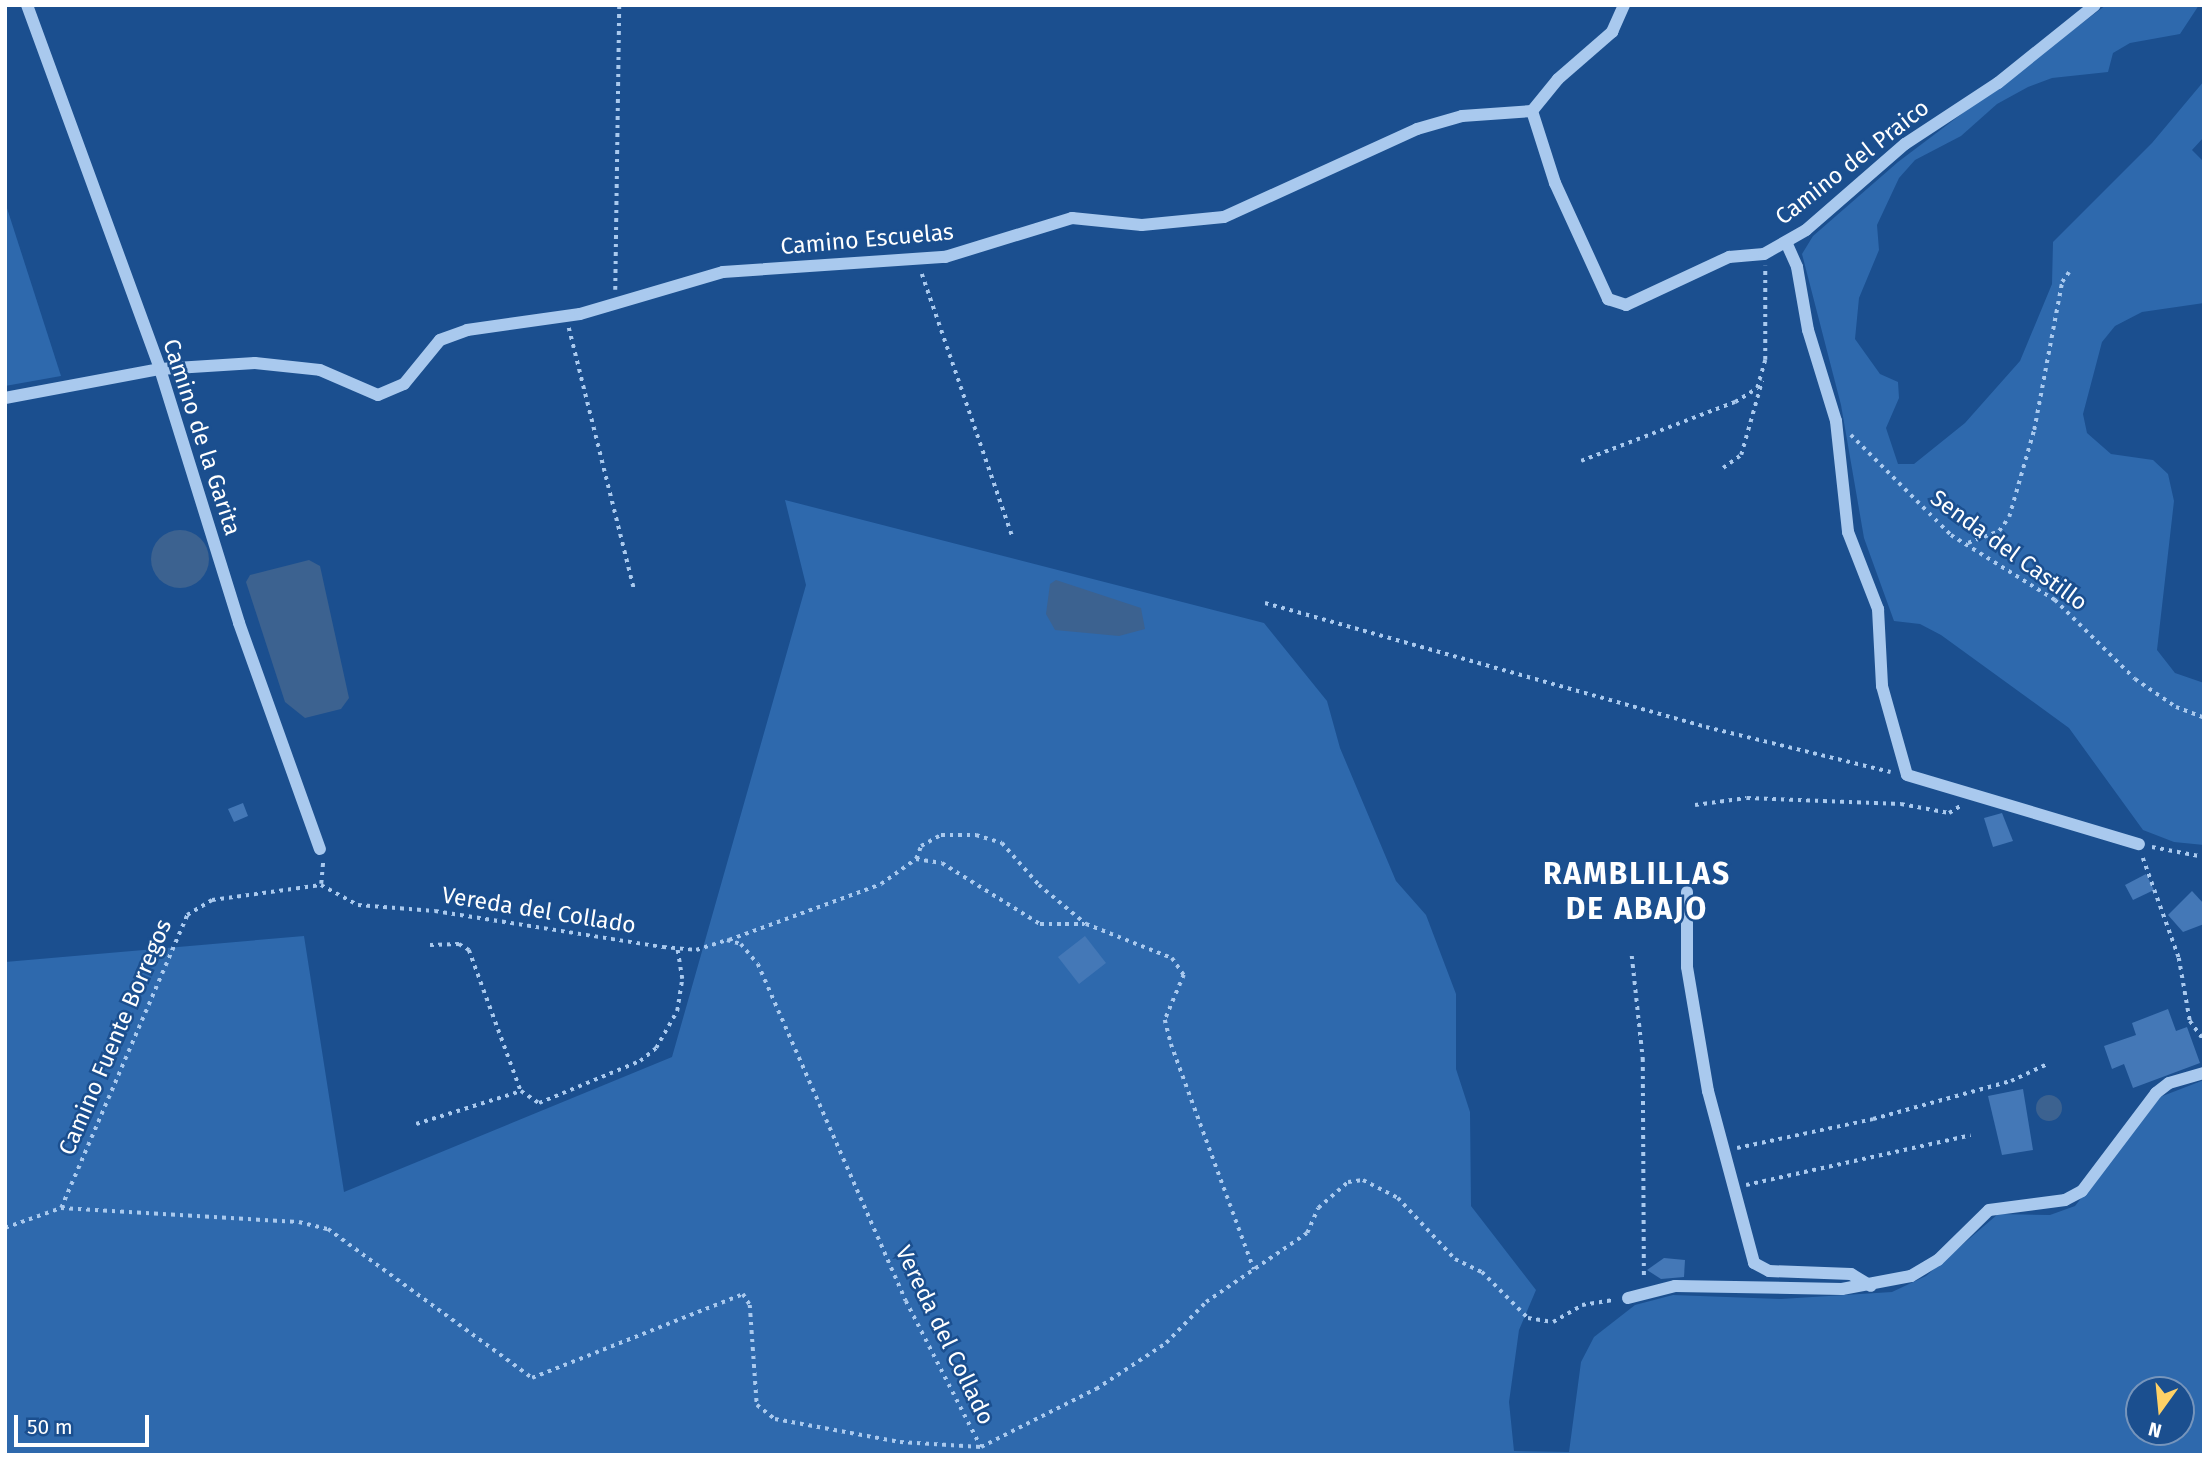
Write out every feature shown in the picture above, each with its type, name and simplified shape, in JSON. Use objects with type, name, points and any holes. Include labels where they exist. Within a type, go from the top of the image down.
[{"type":"street","name":"Camino de la Garita","points":[[27,5],[160,369],[239,623],[320,849]]},
{"type":"street","points":[[1532,111],[1558,79],[1612,32],[1624,5]]},
{"type":"street","name":"Camino del Praico","points":[[1532,111],[1555,183],[1608,299],[1626,305],[1729,257],[1764,254],[1786,242],[1854,192],[1905,144],[1998,83],[2095,5]]},
{"type":"street","name":"Camino Escuelas","points":[[160,369],[294,365],[338,375],[378,395],[410,378],[440,340],[467,330],[566,316],[723,272],[945,257],[1072,218],[1142,225],[1224,217],[1417,129],[1462,116],[1532,111]]},
{"type":"street","points":[[1786,242],[1836,421],[1848,533],[1878,609],[1882,686],[1907,775],[2139,844]]},
{"type":"street","points":[[5,398],[160,369]]},
{"type":"street","points":[[1687,892],[1687,967],[1721,1152],[1737,1187],[1754,1263],[1769,1271],[1851,1275],[1871,1286]]},
{"type":"street","points":[[1628,1298],[1675,1286],[1871,1286],[1912,1276],[1938,1261],[1989,1210],[2064,1200],[2082,1191],[2156,1093],[2169,1083],[2204,1073]]},
{"type":"path","points":[[619,5],[612,275],[622,301]]},
{"type":"path","points":[[1723,468],[1741,455],[1762,379],[1768,294],[1764,254]]},
{"type":"path","points":[[917,259],[1012,535]]},
{"type":"path","points":[[1966,543],[1983,541],[2009,517],[2034,430],[2062,282],[2069,272]]},
{"type":"path","points":[[566,316],[634,588]]},
{"type":"path","points":[[1581,461],[1735,402],[1762,379]]},
{"type":"path","name":"Senda del Castillo","points":[[1836,421],[1917,506],[1966,543],[2055,600],[2135,679],[2176,707],[2204,718]]},
{"type":"path","points":[[1265,603],[1706,727],[1907,775]]},
{"type":"path","points":[[1695,805],[1713,798],[1747,798],[1901,804],[1950,813],[1959,812],[1964,802],[1957,791]]},
{"type":"path","points":[[727,940],[881,884],[916,859],[920,846],[941,835],[976,835],[1002,843],[1039,885],[1086,924],[1172,958],[1184,975],[1165,1020],[1254,1269]]},
{"type":"path","points":[[2139,844],[2204,858]]},
{"type":"path","points":[[2139,844],[2179,958],[2190,1021],[2204,1040]]},
{"type":"path","points":[[320,849],[321,885]]},
{"type":"path","points":[[916,859],[942,863],[1040,924],[1086,924]]},
{"type":"path","name":"Vereda del Collado","points":[[321,885],[337,898],[358,905],[435,911],[677,948],[727,940],[741,944],[758,964],[906,1301],[981,1447],[1097,1389],[1166,1343],[1206,1302],[1307,1233],[1335,1188],[1363,1180],[1398,1198],[1455,1259],[1482,1272],[1528,1318],[1553,1322],[1583,1305],[1628,1298]]},
{"type":"path","name":"Camino Fuente Borregos","points":[[61,1208],[187,915],[212,900],[321,885]]},
{"type":"path","points":[[430,945],[459,944],[469,950],[522,1091],[539,1103],[640,1061],[656,1048],[677,1011],[682,979],[677,948]]},
{"type":"path","points":[[1632,957],[1643,1059],[1645,1292]]},
{"type":"path","points":[[1721,1152],[1894,1113],[2011,1081],[2046,1065]]},
{"type":"path","points":[[416,1124],[522,1091]]},
{"type":"path","points":[[1737,1187],[1971,1135]]},
{"type":"path","points":[[5,1228],[61,1208],[299,1222],[328,1230],[532,1378],[743,1294],[750,1305],[757,1405],[775,1419],[900,1442],[981,1447]]},
{"type":"shaded area","points":[[2106,5],[2199,5],[2180,34],[2130,43],[2113,53],[2108,72],[2052,78],[2028,87],[1997,104],[1961,136],[1915,160],[1899,178],[1877,225],[1879,250],[1859,298],[1855,339],[1880,374],[1898,382],[1899,398],[1886,428],[1898,464],[1914,464],[1965,423],[2020,361],[2052,284],[2053,242],[2152,143],[2204,81],[2204,137],[2192,150],[2204,162],[2204,303],[2142,312],[2115,326],[2102,342],[2083,414],[2087,433],[2111,454],[2153,460],[2168,474],[2174,501],[2157,650],[2175,673],[2204,683],[2204,845],[2174,842],[2143,830],[2069,728],[1941,635],[1920,624],[1894,621],[1864,538],[1841,405],[1802,254],[1813,236],[1898,162]]},
{"type":"shaded area","points":[[5,202],[61,376],[5,386]]},
{"type":"shaded area","points":[[785,500],[1264,623],[1327,701],[1340,748],[1396,881],[1426,915],[1456,994],[1456,1069],[1470,1112],[1471,1206],[1536,1290],[1519,1330],[1509,1402],[1514,1451],[1569,1452],[1581,1362],[1594,1337],[1635,1305],[1673,1295],[1781,1299],[1892,1292],[1926,1276],[1998,1214],[2050,1215],[2075,1206],[2160,1097],[2204,1080],[2204,1455],[5,1455],[5,962],[304,936],[344,1192],[672,1057],[806,585]]},
{"type":"shaded area","points":[[174,530],[186,530],[201,538],[209,553],[209,565],[201,580],[186,588],[174,588],[159,580],[151,565],[151,553],[159,538]]},
{"type":"shaded area","points":[[309,560],[320,566],[349,698],[341,709],[305,718],[285,702],[246,582],[250,575]]},
{"type":"shaded area","points":[[1056,580],[1141,608],[1145,629],[1119,636],[1055,630],[1046,614],[1050,584]]},
{"type":"shaded area","points":[[2049,1095],[2058,1099],[2062,1108],[2058,1117],[2049,1121],[2040,1117],[2036,1108],[2040,1099]]},
{"type":"building","points":[[243,803],[248,816],[234,822],[228,809]]},
{"type":"building","points":[[2002,813],[2013,841],[1993,847],[1984,818]]},
{"type":"building","points":[[2146,874],[2154,890],[2133,900],[2125,885]]},
{"type":"building","points":[[2192,891],[2204,904],[2204,924],[2183,932],[2168,915]]},
{"type":"building","points":[[1085,936],[1106,963],[1079,984],[1058,957]]},
{"type":"building","points":[[2168,1009],[2176,1031],[2187,1027],[2200,1063],[2133,1088],[2124,1064],[2112,1069],[2104,1046],[2136,1035],[2132,1023]]},
{"type":"building","points":[[2023,1089],[2033,1150],[2002,1155],[1988,1096]]},
{"type":"building","points":[[1664,1258],[1685,1260],[1684,1277],[1661,1279],[1647,1270]]},
{"type":"district","name":"RAMBLILLAS DE ABAJO","points":[[1637,891]]}]
